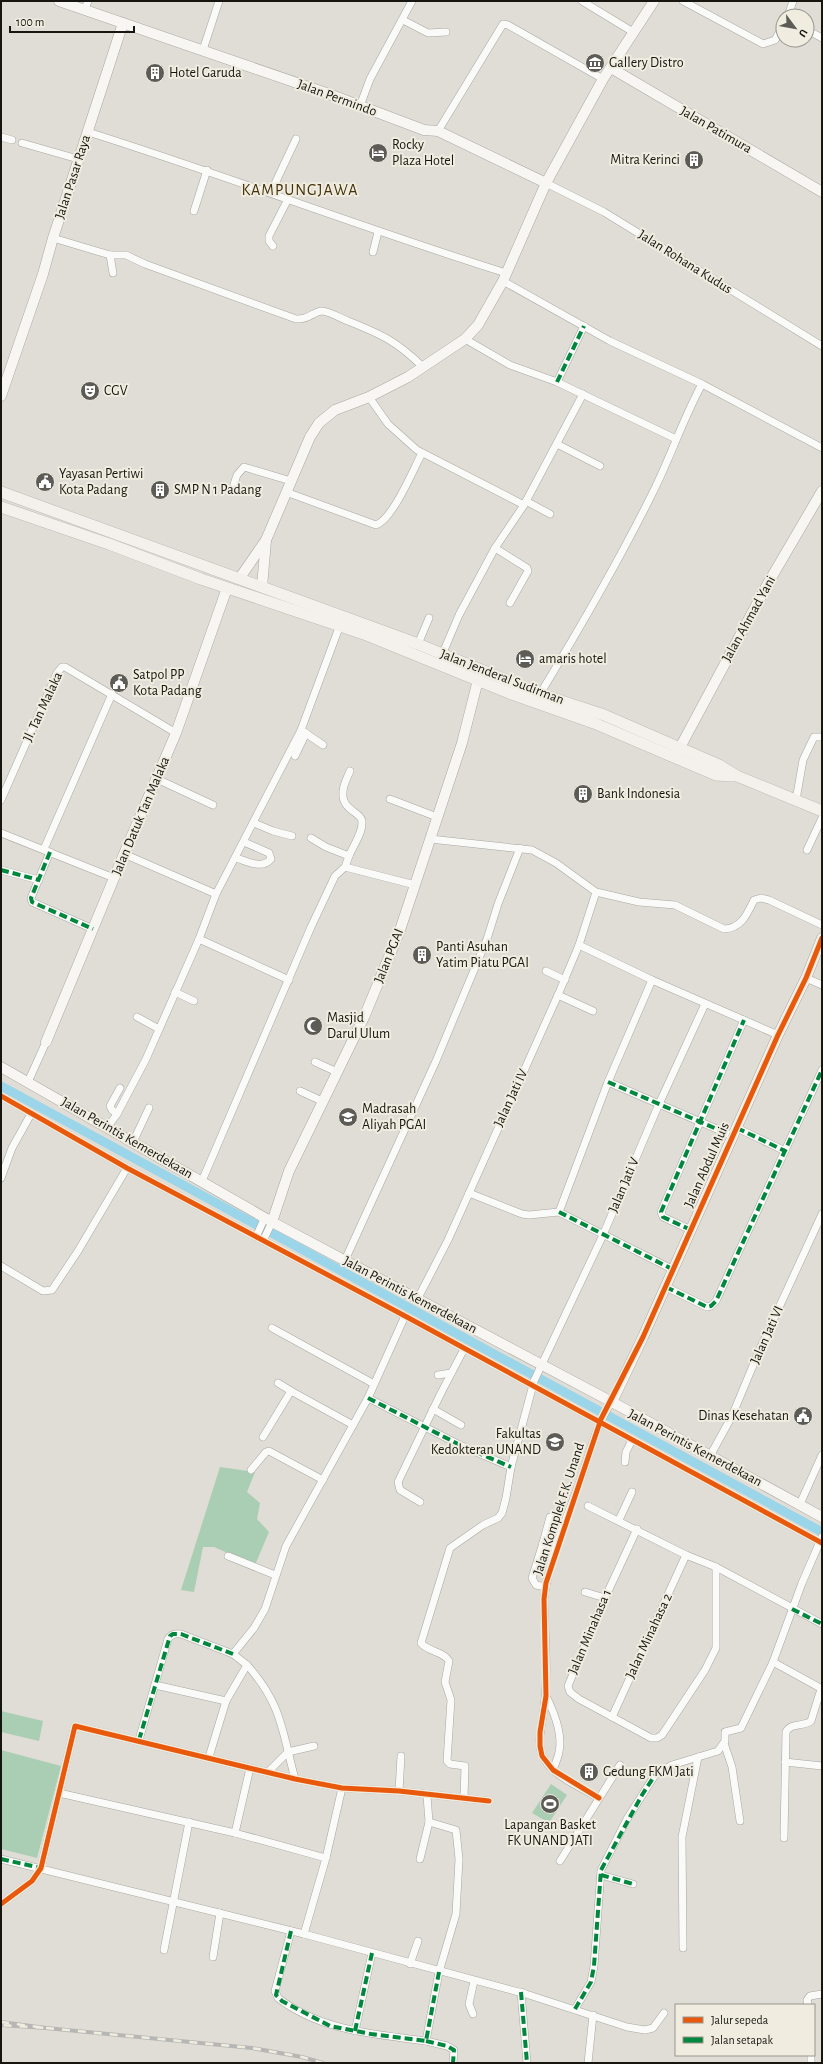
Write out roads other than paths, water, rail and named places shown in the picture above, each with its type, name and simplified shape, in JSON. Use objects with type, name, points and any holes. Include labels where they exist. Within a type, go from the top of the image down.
[{"type":"main road","points":[[59,1],[87,5],[123,23]]},
{"type":"main road","points":[[239,579],[266,540],[310,437],[319,423],[335,410],[369,397],[408,377],[466,339],[490,308],[546,183],[603,79],[650,2]]},
{"type":"main road","name":"Jalan Permindo","points":[[123,23],[203,50],[424,130],[438,131],[546,183]]},
{"type":"main road","name":"Jalan Pasar Raya","points":[[1,396],[43,274],[78,159],[123,23]]},
{"type":"main road","name":"Jalan Patimura","points":[[611,68],[822,192]]},
{"type":"main road","name":"Jalan Ahmad Yani","points":[[678,753],[767,585],[822,491]]},
{"type":"main road","name":"Jalan Jenderal Sudirman","points":[[1,492],[418,644],[540,694],[585,708],[678,753],[719,765],[737,776],[822,811]]},
{"type":"main road","points":[[1,507],[109,544],[201,580],[340,625],[478,680],[678,753]]},
{"type":"main road","points":[[262,587],[266,540]]},
{"type":"main road","name":"Jalan Datuk Tan Malaka","points":[[46,1042],[176,733],[227,588]]},
{"type":"main road","name":"Jalan PGAI","points":[[267,1222],[289,1171],[365,1014],[400,930],[462,743],[478,680]]},
{"type":"main road","name":"Jalan Abdul Muis","points":[[610,1405],[674,1270],[778,1035],[806,978],[822,938]]},
{"type":"main road","name":"Jalan Perintis Kemerdekaan","points":[[1,1068],[202,1181],[267,1222],[345,1260],[540,1369],[710,1456],[822,1517]]},
{"type":"street","points":[[203,50],[219,1]]},
{"type":"street","points":[[360,106],[370,79],[412,1]]},
{"type":"street","points":[[582,1],[633,32]]},
{"type":"street","points":[[682,1],[763,44],[775,40]]},
{"type":"street","points":[[403,20],[428,33],[446,32]]},
{"type":"street","points":[[438,131],[503,24],[508,25],[603,79]]},
{"type":"street","points":[[88,132],[271,192],[505,277],[584,326],[702,384],[822,448]]},
{"type":"street","points":[[1,136],[12,140]]},
{"type":"street","points":[[271,192],[296,139]]},
{"type":"street","points":[[25,144],[78,159]]},
{"type":"street","points":[[194,211],[207,170]]},
{"type":"street","name":"Jalan Rohana Kudus","points":[[546,183],[604,212],[822,346]]},
{"type":"street","points":[[273,246],[269,241],[269,236],[288,199]]},
{"type":"street","points":[[373,252],[378,232]]},
{"type":"street","points":[[53,238],[110,255],[126,255],[145,264],[296,319],[303,320],[318,312],[329,313],[385,336],[402,348],[423,367]]},
{"type":"street","points":[[110,255],[113,272]]},
{"type":"street","points":[[557,382],[584,326]]},
{"type":"street","points":[[466,339],[510,365],[557,382],[676,439]]},
{"type":"street","points":[[540,694],[582,624],[653,491],[688,410],[702,384]]},
{"type":"street","points":[[442,655],[460,615],[495,548],[524,503],[583,394]]},
{"type":"street","points":[[369,397],[378,412],[395,432],[422,453],[524,503],[550,514]]},
{"type":"street","points":[[557,444],[600,466]]},
{"type":"street","points":[[286,492],[376,525],[381,524],[389,514],[422,453]]},
{"type":"street","points":[[234,484],[237,475],[244,467],[291,481]]},
{"type":"street","points":[[495,548],[527,568],[528,571],[510,603]]},
{"type":"street","points":[[418,644],[429,618]]},
{"type":"street","points":[[295,756],[340,625]]},
{"type":"street","name":"Jl. Tan Malaka","points":[[1,800],[59,670],[65,667],[176,733]]},
{"type":"street","points":[[93,929],[33,903],[32,898],[39,880],[47,850],[112,694]]},
{"type":"street","points":[[303,731],[323,745]]},
{"type":"street","points":[[107,1128],[117,1114],[159,1029],[174,992],[199,939],[216,894],[303,731]]},
{"type":"street","points":[[796,800],[803,760],[814,737],[822,737]]},
{"type":"street","points":[[202,1181],[311,927],[335,876],[345,867],[362,828],[361,817],[348,809],[343,799],[344,788],[350,771]]},
{"type":"street","points":[[157,779],[213,805]]},
{"type":"street","points":[[390,799],[437,817]]},
{"type":"street","points":[[807,850],[822,818]]},
{"type":"street","points":[[254,823],[273,831],[292,836]]},
{"type":"street","points":[[1,833],[47,850],[114,878]]},
{"type":"street","points":[[311,838],[349,856]]},
{"type":"street","points":[[430,839],[520,848],[538,852],[596,892],[639,902],[675,905],[724,929],[733,928],[746,917],[754,900],[761,898],[769,900],[822,925]]},
{"type":"street","points":[[236,858],[260,865],[271,859],[269,853],[244,842]]},
{"type":"street","points":[[345,1260],[436,1061],[484,946],[498,904],[520,848]]},
{"type":"street","points":[[124,854],[216,894]]},
{"type":"street","points":[[345,867],[415,885]]},
{"type":"street","points":[[1,870],[39,880]]},
{"type":"street","name":"Jalan Jati IV","points":[[417,1300],[469,1193],[565,980],[579,945],[596,892]]},
{"type":"street","points":[[199,939],[289,980]]},
{"type":"street","points":[[579,945],[705,1004],[778,1035]]},
{"type":"street","points":[[546,971],[565,980]]},
{"type":"street","points":[[806,978],[822,986]]},
{"type":"street","points":[[559,1212],[608,1082],[652,980]]},
{"type":"street","points":[[174,992],[194,1001]]},
{"type":"street","points":[[558,995],[593,1011]]},
{"type":"street","name":"Jalan Jati V","points":[[464,1798],[465,1766],[450,1764],[448,1760],[451,1700],[445,1682],[449,1661],[444,1656],[424,1647],[421,1641],[450,1548],[483,1524],[498,1518],[502,1513],[511,1467],[533,1383],[603,1235],[659,1104],[705,1004]]},
{"type":"street","points":[[137,1017],[159,1029]]},
{"type":"street","points":[[691,1230],[663,1217],[661,1212],[744,1020]]},
{"type":"street","points":[[28,1082],[46,1042]]},
{"type":"street","points":[[315,1062],[337,1072]]},
{"type":"street","points":[[666,1287],[707,1307],[714,1304],[822,1070]]},
{"type":"street","points":[[608,1082],[700,1122],[735,1132],[785,1151]]},
{"type":"street","points":[[117,1114],[110,1106],[120,1088]]},
{"type":"street","points":[[300,1092],[322,1101]]},
{"type":"street","points":[[1,1096],[127,1168],[257,1233],[464,1349],[533,1383],[632,1440],[821,1540],[792,1609],[773,1662],[741,1728],[725,1732],[724,1743],[732,1767],[740,1821]]},
{"type":"street","points":[[133,1142],[149,1108]]},
{"type":"street","points":[[1,1178],[12,1148],[31,1114]]},
{"type":"street","points":[[1,1266],[43,1291],[52,1290],[78,1251],[127,1168]]},
{"type":"street","points":[[469,1193],[522,1214],[529,1215],[559,1212],[674,1270]]},
{"type":"street","name":"Jalan Jati VI","points":[[710,1456],[732,1416],[759,1350],[822,1214]]},
{"type":"street","points":[[257,1233],[267,1222]]},
{"type":"street","points":[[264,1238],[267,1222]]},
{"type":"street","points":[[233,1654],[254,1628],[265,1609],[275,1575],[291,1536],[368,1398],[405,1316]]},
{"type":"street","points":[[272,1328],[374,1384]]},
{"type":"street","points":[[420,1502],[400,1490],[398,1482],[464,1349]]},
{"type":"street","points":[[438,1375],[451,1373]]},
{"type":"street","points":[[278,1383],[353,1425]]},
{"type":"street","points":[[263,1436],[291,1391]]},
{"type":"street","points":[[368,1398],[425,1427],[511,1467]]},
{"type":"street","name":"Jalan Komplek F.K. Unand","points":[[553,1770],[542,1756],[540,1746],[546,1696],[546,1587],[557,1548],[601,1421],[610,1405]]},
{"type":"street","points":[[433,1409],[461,1425]]},
{"type":"street","points":[[625,1462],[626,1452],[632,1440]]},
{"type":"street","points":[[251,1470],[266,1452],[269,1451],[323,1480]]},
{"type":"street","points":[[800,1504],[822,1455]]},
{"type":"street","points":[[619,1520],[632,1492]]},
{"type":"street","points":[[588,1506],[619,1520],[686,1555],[716,1567],[822,1624]]},
{"type":"street","points":[[546,1587],[536,1585],[532,1578],[550,1517]]},
{"type":"street","name":"Jalan Minahasa 1","points":[[612,1717],[575,1696],[570,1692],[568,1686],[605,1598],[637,1529]]},
{"type":"street","points":[[542,1543],[557,1548]]},
{"type":"street","name":"Jalan Minahasa 2","points":[[612,1717],[686,1555]]},
{"type":"street","points":[[228,1556],[275,1575]]},
{"type":"street","points":[[612,1717],[651,1738],[662,1735],[704,1670],[716,1648],[716,1567]]},
{"type":"street","points":[[585,1592],[605,1598]]},
{"type":"street","points":[[139,1740],[168,1639],[173,1634],[181,1634],[233,1654],[248,1665],[261,1680],[275,1705],[283,1729],[295,1779]]},
{"type":"street","points":[[773,1662],[822,1689],[811,1720],[808,1723],[788,1728],[784,1762],[784,1838]]},
{"type":"street","points":[[209,1757],[226,1701],[248,1665]]},
{"type":"street","points":[[155,1685],[226,1701]]},
{"type":"street","name":"Jalan Komplek F.K. Unand","points":[[546,1696],[553,1709],[559,1737],[560,1751],[553,1770]]},
{"type":"street","points":[[1,1904],[32,1881],[41,1868],[65,1762],[75,1726],[139,1740],[295,1779],[342,1788],[399,1791],[427,1796],[464,1798],[489,1802]]},
{"type":"street","points":[[575,2009],[591,1982],[601,1870],[627,1819],[655,1775],[665,1768],[718,1751],[724,1743]]},
{"type":"street","points":[[268,1772],[288,1752],[314,1746]]},
{"type":"street","points":[[399,1791],[401,1756]]},
{"type":"street","points":[[682,1948],[682,1837],[698,1757]]},
{"type":"street","points":[[784,1762],[822,1766]]},
{"type":"street","points":[[560,1861],[620,1765]]},
{"type":"street","points":[[235,1833],[250,1768]]},
{"type":"street","points":[[553,1770],[599,1798]]},
{"type":"street","points":[[304,1934],[326,1858],[342,1788]]},
{"type":"street","points":[[59,1793],[235,1833],[326,1858]]},
{"type":"street","points":[[420,1859],[429,1822],[427,1796]]},
{"type":"street","points":[[164,1950],[189,1822]]},
{"type":"street","points":[[426,2041],[439,1972],[456,1914],[459,1859],[456,1830],[429,1822]]},
{"type":"street","points":[[1,1859],[173,1900],[304,1934],[439,1972],[521,1992],[627,2027],[645,2030],[656,2026],[664,2013]]},
{"type":"street","points":[[601,1875],[633,1884]]},
{"type":"street","points":[[213,1957],[220,1913]]},
{"type":"street","points":[[291,1931],[276,1995],[282,2001],[321,2022],[355,2031],[426,2041],[447,2046],[454,2050],[453,2063]]},
{"type":"street","points":[[410,1964],[418,1941]]},
{"type":"street","points":[[355,2031],[372,1953]]},
{"type":"street","points":[[473,2014],[469,2004],[474,1980]]},
{"type":"street","points":[[521,1992],[527,2063]]},
{"type":"street","points":[[808,2004],[807,2000],[810,1996],[822,1994]]},
{"type":"street","points":[[588,2063],[593,2016]]},
{"type":"waterway","points":[[1,1086],[822,1532]]},
{"type":"railway","points":[[1,2022],[46,2028],[1,2025]]},
{"type":"railway","points":[[46,2028],[252,2048],[302,2057],[323,2063]]},
{"type":"place","name":"Gallery Distro","points":[[595,63]]},
{"type":"place","name":"Hotel Garuda","points":[[155,73]]},
{"type":"place","name":"Rocky Plaza Hotel","points":[[378,153]]},
{"type":"place","name":"Mitra Kerinci","points":[[694,160]]},
{"type":"place","name":"CGV","points":[[90,391]]},
{"type":"place","name":"Yayasan Pertiwi Kota Padang","points":[[45,482]]},
{"type":"place","name":"SMP N 1 Padang","points":[[160,490]]},
{"type":"place","name":"amaris hotel","points":[[525,659]]},
{"type":"place","name":"Satpol PP Kota Padang","points":[[119,683]]},
{"type":"place","name":"Bank Indonesia","points":[[583,794]]},
{"type":"place","name":"Panti Asuhan Yatim Piatu PGAI","points":[[422,955]]},
{"type":"place","name":"Masjid Darul Ulum","points":[[313,1026]]},
{"type":"place","name":"Madrasah Aliyah PGAI","points":[[348,1117]]},
{"type":"place","name":"Dinas Kesehatan","points":[[803,1416]]},
{"type":"place","name":"Fakultas Kedokteran UNAND","points":[[555,1442]]},
{"type":"place","name":"Gedung FKM Jati","points":[[589,1772]]},
{"type":"place","name":"Lapangan Basket FK UNAND JATI","points":[[550,1804]]},
{"type":"district","name":"KAMPUNGJAWA","points":[[300,190]]}]
